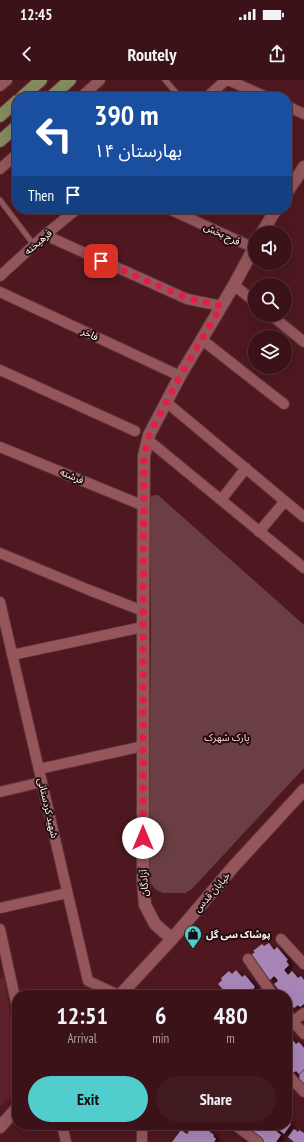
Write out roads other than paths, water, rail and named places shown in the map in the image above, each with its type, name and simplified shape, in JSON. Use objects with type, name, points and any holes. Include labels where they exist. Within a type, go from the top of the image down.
[{"type":"main road","points":[[28,89],[41,80]]},
{"type":"main road","points":[[57,92],[70,80]]},
{"type":"main road","points":[[0,116],[12,105]]},
{"type":"main road","points":[[0,140],[12,130]]},
{"type":"street","points":[[0,86],[7,80]]},
{"type":"street","points":[[87,92],[100,80]]},
{"type":"street","points":[[213,92],[227,80],[255,92]]},
{"type":"street","points":[[292,108],[304,114]]},
{"type":"street","points":[[0,168],[12,158]]},
{"type":"street","points":[[292,185],[304,168]]},
{"type":"street","name":"فرهیخته","points":[[0,276],[34,244],[71,214]]},
{"type":"street","name":"فرح بخش","points":[[180,214],[248,244]]},
{"type":"street","points":[[266,226],[273,214]]},
{"type":"street","points":[[45,235],[187,298],[221,306]]},
{"type":"street","name":"آزادگان","points":[[172,939],[155,924],[145,905],[143,881],[144,456],[149,435],[166,402],[248,258]]},
{"type":"street","points":[[234,285],[248,296]]},
{"type":"street","name":"فاخر","points":[[0,292],[180,376]]},
{"type":"street","points":[[279,322],[304,342]]},
{"type":"street","points":[[202,339],[284,404]]},
{"type":"street","points":[[0,370],[135,431]]},
{"type":"street","points":[[166,402],[304,517]]},
{"type":"street","points":[[148,440],[304,568]]},
{"type":"street","name":"فرشته","points":[[0,447],[144,506]]},
{"type":"street","points":[[221,500],[246,468]]},
{"type":"street","points":[[259,532],[285,501]]},
{"type":"street","points":[[0,553],[143,611]]},
{"type":"street","name":"شهید کردستانی","points":[[0,602],[88,981],[108,990]]},
{"type":"street","points":[[12,655],[143,627]]},
{"type":"street","points":[[39,769],[143,746]]},
{"type":"street","points":[[0,792],[42,782]]},
{"type":"street","name":"خیابان قدس","points":[[124,990],[172,939],[234,866],[304,790]]},
{"type":"street","points":[[0,908],[67,893]]},
{"type":"street","points":[[0,929],[13,990]]},
{"type":"street","points":[[281,939],[304,964]]},
{"type":"street","points":[[248,959],[270,990]]},
{"type":"street","points":[[292,1019],[304,1013]]},
{"type":"street","points":[[292,1024],[304,1034]]},
{"type":"street","points":[[292,1079],[304,1092]]},
{"type":"street","points":[[0,1126],[12,1113]]},
{"type":"street","points":[[63,1130],[66,1142]]},
{"type":"street","points":[[142,1130],[142,1142]]},
{"type":"street","points":[[242,1130],[258,1142]]},
{"type":"lane","points":[[165,80],[176,92]]},
{"type":"lane","points":[[0,200],[34,244]]},
{"type":"place","name":"پوشاک سی گل","points":[[193,949]]},
{"type":"park label","name":"پارک شهرک","points":[[227,737]]}]
